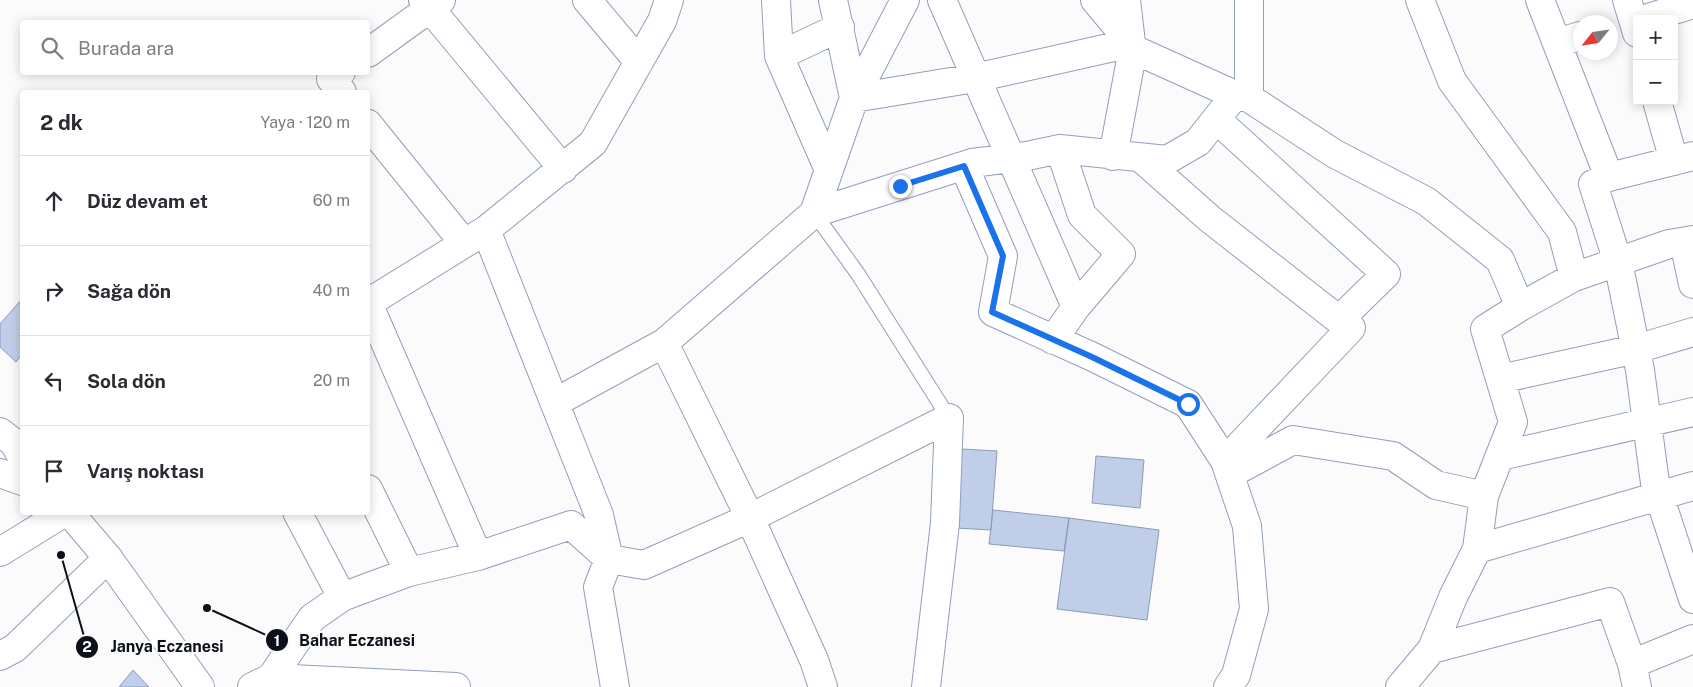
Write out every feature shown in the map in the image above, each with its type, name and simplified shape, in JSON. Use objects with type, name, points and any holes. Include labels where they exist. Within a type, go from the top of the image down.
[{"type":"street","points":[[587,0],[639,62]]},
{"type":"street","points":[[370,302],[475,236],[563,169],[593,143],[662,21],[669,0]]},
{"type":"street","points":[[776,0],[779,56],[828,168]]},
{"type":"street","points":[[833,0],[854,98]]},
{"type":"street","points":[[814,213],[828,168],[854,98],[905,0]]},
{"type":"street","points":[[942,0],[1009,158],[1076,307]]},
{"type":"street","points":[[1095,0],[1132,46],[1242,96],[1335,154],[1426,201],[1500,260],[1520,307]]},
{"type":"street","points":[[1113,156],[1132,46],[1126,0]]},
{"type":"street","points":[[556,402],[664,343],[814,213],[964,166],[1060,149],[1113,156],[1167,160],[1198,142],[1216,119],[1242,96],[1249,0]]},
{"type":"street","points":[[1420,0],[1452,81],[1562,232],[1574,277]]},
{"type":"street","points":[[1540,0],[1569,40],[1609,177]]},
{"type":"street","points":[[370,51],[431,3],[563,169]]},
{"type":"street","points":[[1632,21],[1693,4]]},
{"type":"street","points":[[779,56],[840,27]]},
{"type":"street","points":[[854,98],[975,78],[1132,46]]},
{"type":"street","points":[[337,75],[331,79],[340,90]]},
{"type":"street","points":[[1659,105],[1684,159],[1609,177],[1593,184],[1618,262],[1636,349],[1655,483],[1693,599]]},
{"type":"street","points":[[1216,119],[1386,274],[1339,320]]},
{"type":"street","points":[[370,126],[475,236],[556,402],[599,515],[609,559],[598,587],[615,687]]},
{"type":"street","points":[[1053,340],[1076,307],[1121,254],[1082,215],[1060,149]]},
{"type":"street","points":[[1141,158],[1210,219],[1339,320],[1352,328],[1228,467]]},
{"type":"street","points":[[964,166],[1003,256],[992,312],[1188,404],[1228,467],[1247,526],[1254,609],[1236,675],[1228,687]]},
{"type":"street","points":[[1400,687],[1432,649],[1478,549],[1484,496],[1512,422],[1485,329],[1574,277],[1669,244],[1689,241],[1693,284]]},
{"type":"street","points":[[370,308],[478,556]]},
{"type":"street","points":[[1500,379],[1636,349],[1693,332]]},
{"type":"street","points":[[664,343],[750,518],[814,660],[823,687]]},
{"type":"street","points":[[1500,456],[1693,412]]},
{"type":"street","points":[[261,683],[312,618],[342,597],[409,572],[478,556],[571,525],[609,559],[644,565],[750,518],[948,418],[945,523],[926,687]]},
{"type":"street","points":[[0,432],[14,443],[20,454]]},
{"type":"street","points":[[1228,467],[1293,440],[1393,456],[1436,485],[1484,496]]},
{"type":"street","points":[[0,474],[20,480]]},
{"type":"street","points":[[1478,549],[1659,494],[1693,486]]},
{"type":"street","points":[[370,493],[409,572]]},
{"type":"street","points":[[0,552],[62,515]]},
{"type":"street","points":[[70,515],[108,558],[200,687]]},
{"type":"street","points":[[299,515],[342,597]]},
{"type":"street","points":[[0,656],[15,648],[108,558]]},
{"type":"street","points":[[1432,649],[1610,602],[1635,676],[1693,639]]},
{"type":"street","points":[[261,683],[456,687]]},
{"type":"lane","points":[[814,213],[858,274],[948,418]]},
{"type":"building","points":[[20,301],[20,357],[16,362],[0,347],[0,324]]},
{"type":"building","points":[[962,449],[997,451],[991,530],[956,528]]},
{"type":"building","points":[[1096,456],[1144,460],[1140,508],[1092,503]]},
{"type":"building","points":[[993,510],[1069,518],[1064,551],[989,544]]},
{"type":"building","points":[[1069,518],[1159,530],[1147,620],[1057,609]]},
{"type":"building","points":[[133,670],[149,687],[119,687]]},
{"type":"place","name":"Janya Eczanesi","points":[[61,555]]},
{"type":"place","name":"Bahar Eczanesi","points":[[207,608]]},
{"type":"route","points":[[900,186],[964,166],[1003,256],[992,312],[1092,357],[1188,404]]}]
